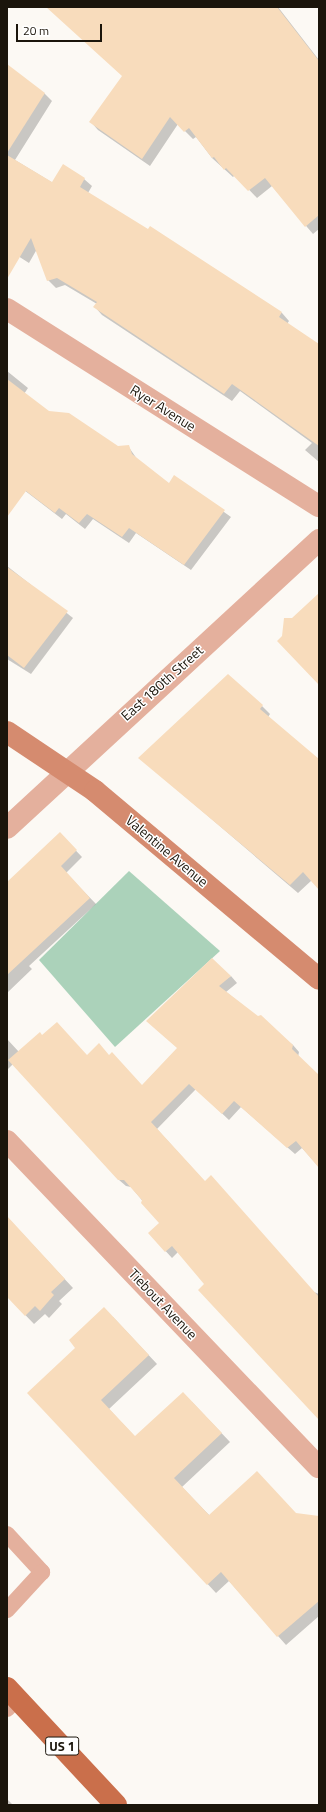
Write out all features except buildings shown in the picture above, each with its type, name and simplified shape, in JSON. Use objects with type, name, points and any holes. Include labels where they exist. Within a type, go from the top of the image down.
[{"type":"main road","name":"US 1","points":[[10,1698],[116,1805]]},
{"type":"street","name":"Ryer Avenue","points":[[7,310],[319,506]]},
{"type":"street","name":"East 180th Street","points":[[7,828],[319,540]]},
{"type":"street","name":"Valentine Avenue","points":[[7,732],[95,790],[319,979]]},
{"type":"street","name":"Tiebout Avenue","points":[[7,1141],[319,1467]]},
{"type":"lane","points":[[7,1534],[42,1572],[10,1598]]},
{"type":"green space","points":[[129,871],[220,951],[115,1047],[39,960]]}]
